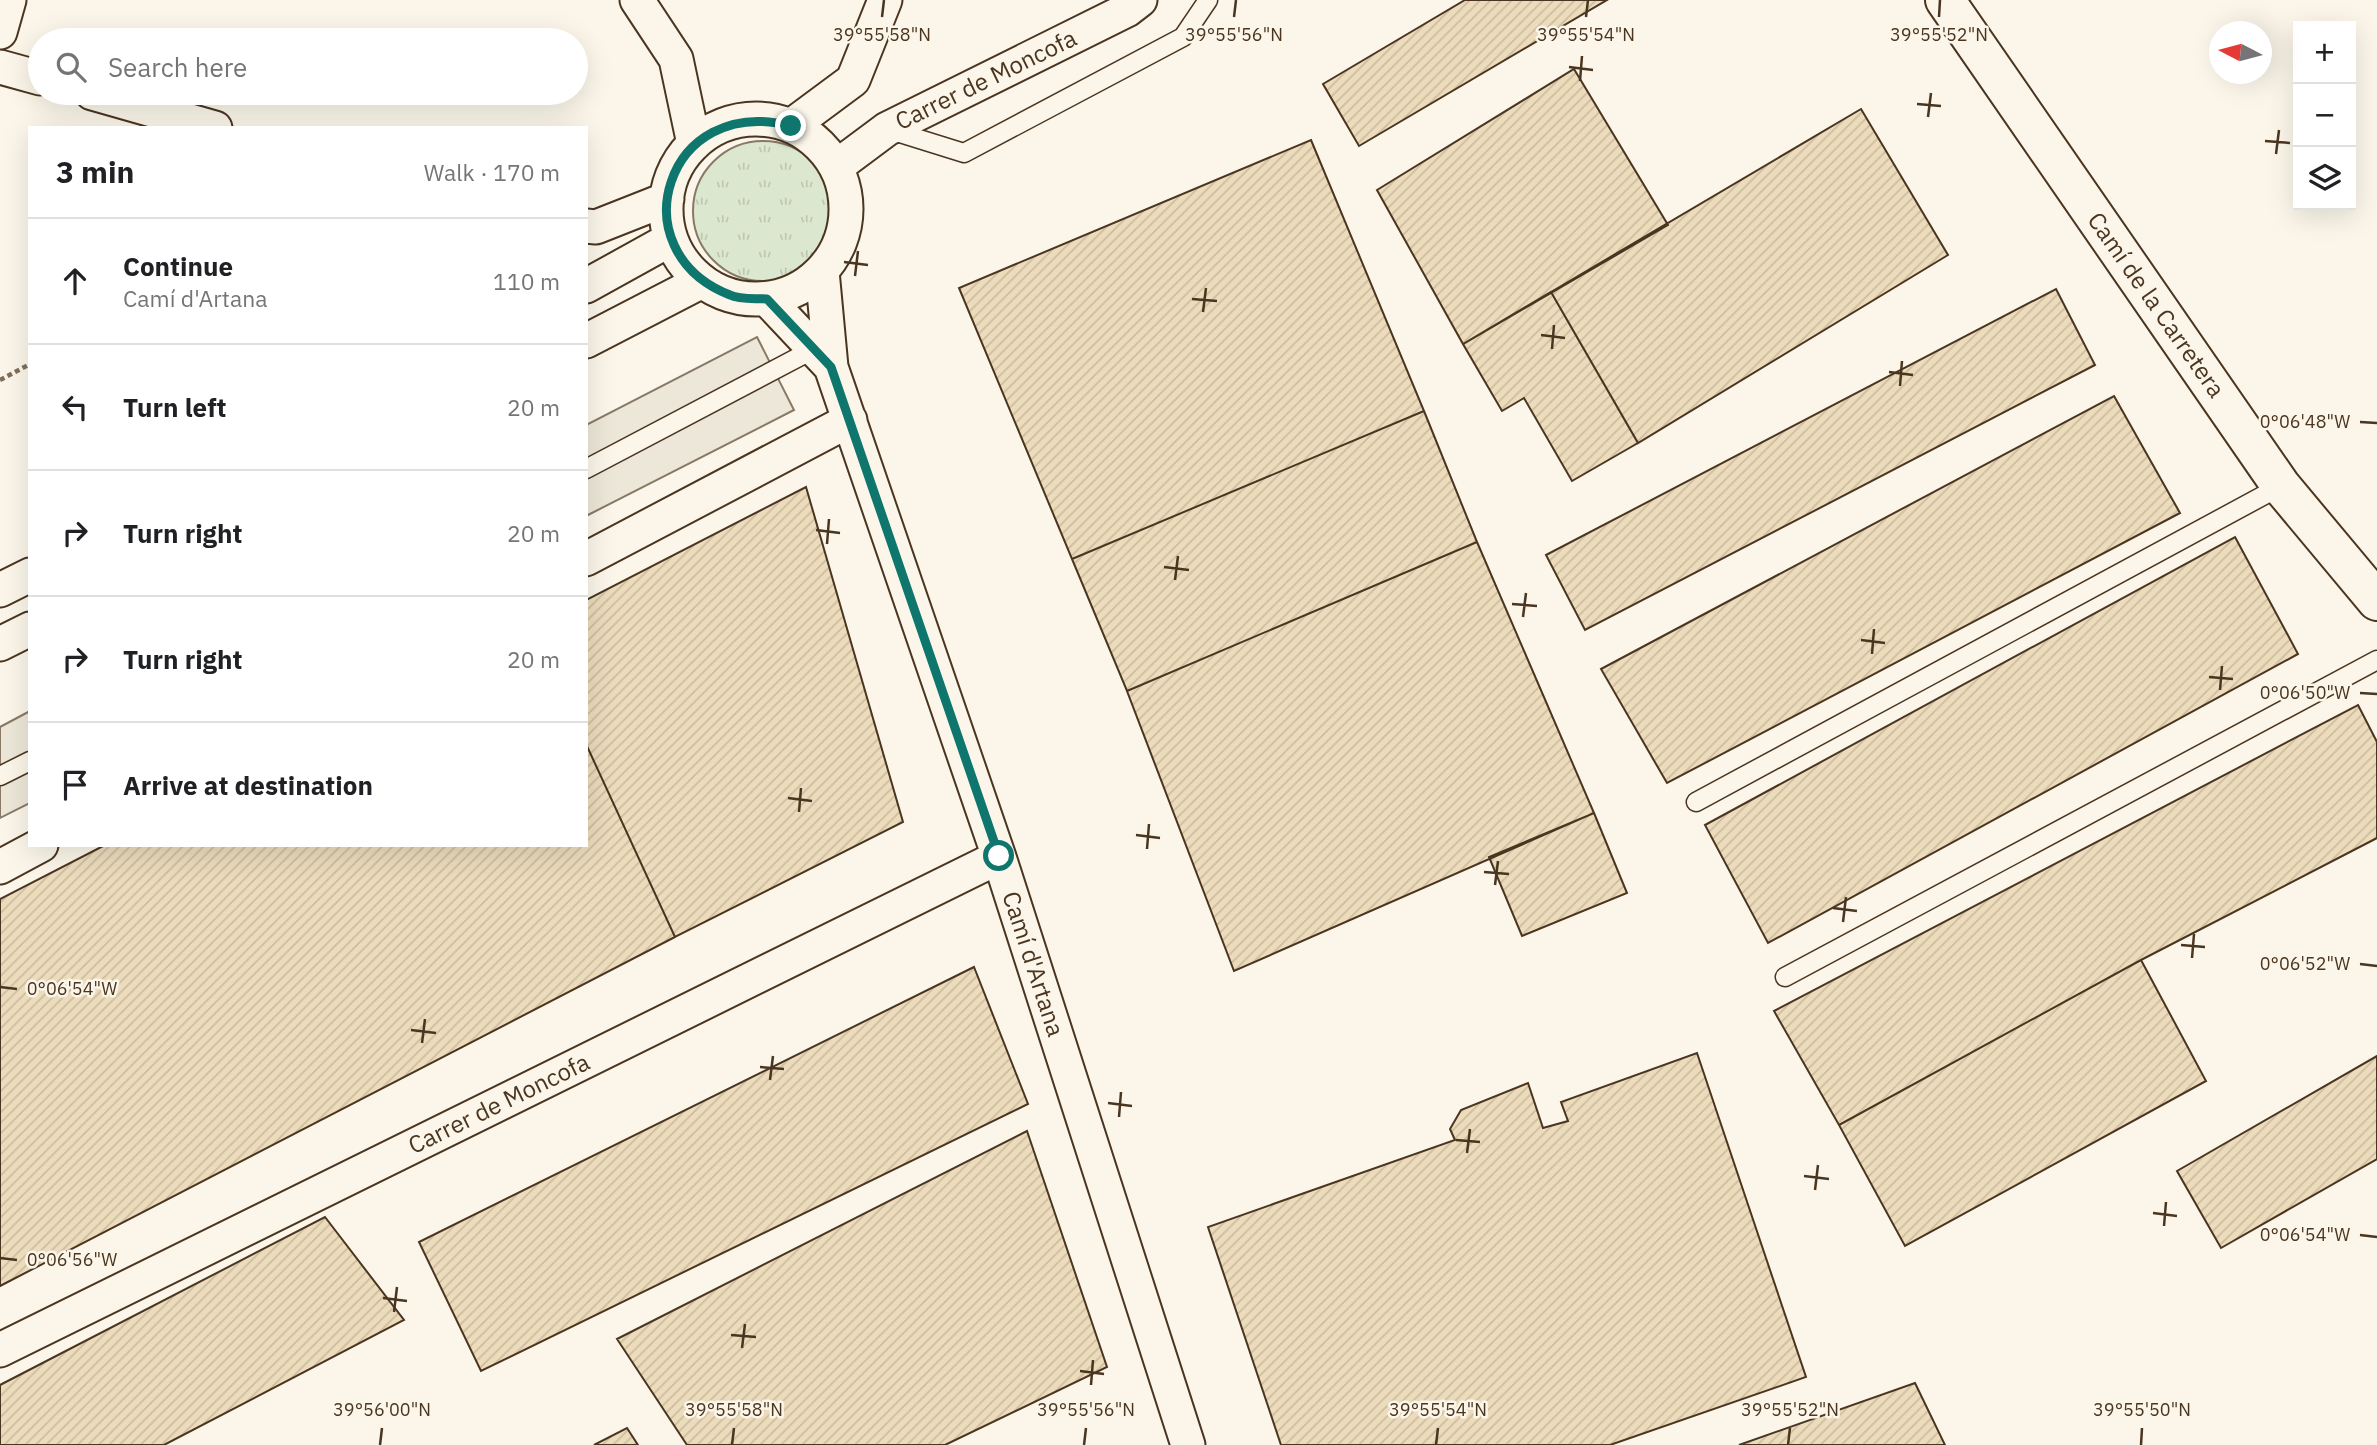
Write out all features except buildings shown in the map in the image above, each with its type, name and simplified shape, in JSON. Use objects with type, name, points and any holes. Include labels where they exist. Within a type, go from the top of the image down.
[{"type":"main road","name":"Camí de la Carretera","points":[[1945,0],[2281,486],[2377,601]]},
{"type":"street","points":[[0,32],[9,0]]},
{"type":"street","points":[[637,0],[676,60],[694,144]]},
{"type":"street","points":[[791,126],[853,80],[885,0]]},
{"type":"street","name":"Carrer de Moncofa","points":[[836,167],[887,129],[1127,10],[1140,0]]},
{"type":"street","points":[[0,67],[28,75]]},
{"type":"street","points":[[134,105],[208,126]]},
{"type":"street","points":[[766,119],[791,126],[817,143],[836,167],[845,193],[846,221],[838,248],[822,271],[797,290],[767,299],[732,297],[702,281],[683,262],[671,239],[667,199],[676,169],[694,144],[715,129],[740,120],[766,119]]},
{"type":"street","points":[[588,226],[596,227],[667,199]]},
{"type":"street","points":[[588,285],[671,239]]},
{"type":"street","name":"Camí d'Artana","points":[[822,271],[823,358]]},
{"type":"street","points":[[588,340],[702,281]]},
{"type":"street","name":"Camí d'Artana","points":[[767,299],[823,358],[850,420],[999,856],[1188,1445]]},
{"type":"street","points":[[588,558],[850,420]]},
{"type":"street","points":[[0,590],[28,576]]},
{"type":"street","points":[[0,644],[28,630]]},
{"type":"street","points":[[0,867],[37,847]]},
{"type":"street","name":"Carrer de Moncofa","points":[[0,1350],[999,856]]},
{"type":"lane","points":[[887,129],[964,153],[1183,37],[1208,0]]},
{"type":"lane","points":[[588,468],[823,358]]},
{"type":"lane","points":[[1696,802],[2281,486]]},
{"type":"lane","points":[[1784,977],[2377,660]]},
{"type":"lane","points":[[0,776],[28,762]]},
{"type":"path","points":[[0,380],[28,365]]},
{"type":"green space","points":[[763,141],[790,146],[813,161],[828,184],[833,211],[828,238],[813,261],[790,276],[763,281],[736,276],[713,261],[698,238],[693,211],[698,184],[713,161],[736,146]]},
{"type":"shaded area","points":[[757,337],[794,410],[588,515],[588,424]]},
{"type":"shaded area","points":[[28,712],[28,804],[0,818],[0,727]]},
{"type":"route","points":[[791,126],[766,119],[740,120],[715,129],[694,144],[676,169],[667,199],[671,239],[683,262],[702,281],[732,297],[767,299],[831,367],[999,856]]}]
